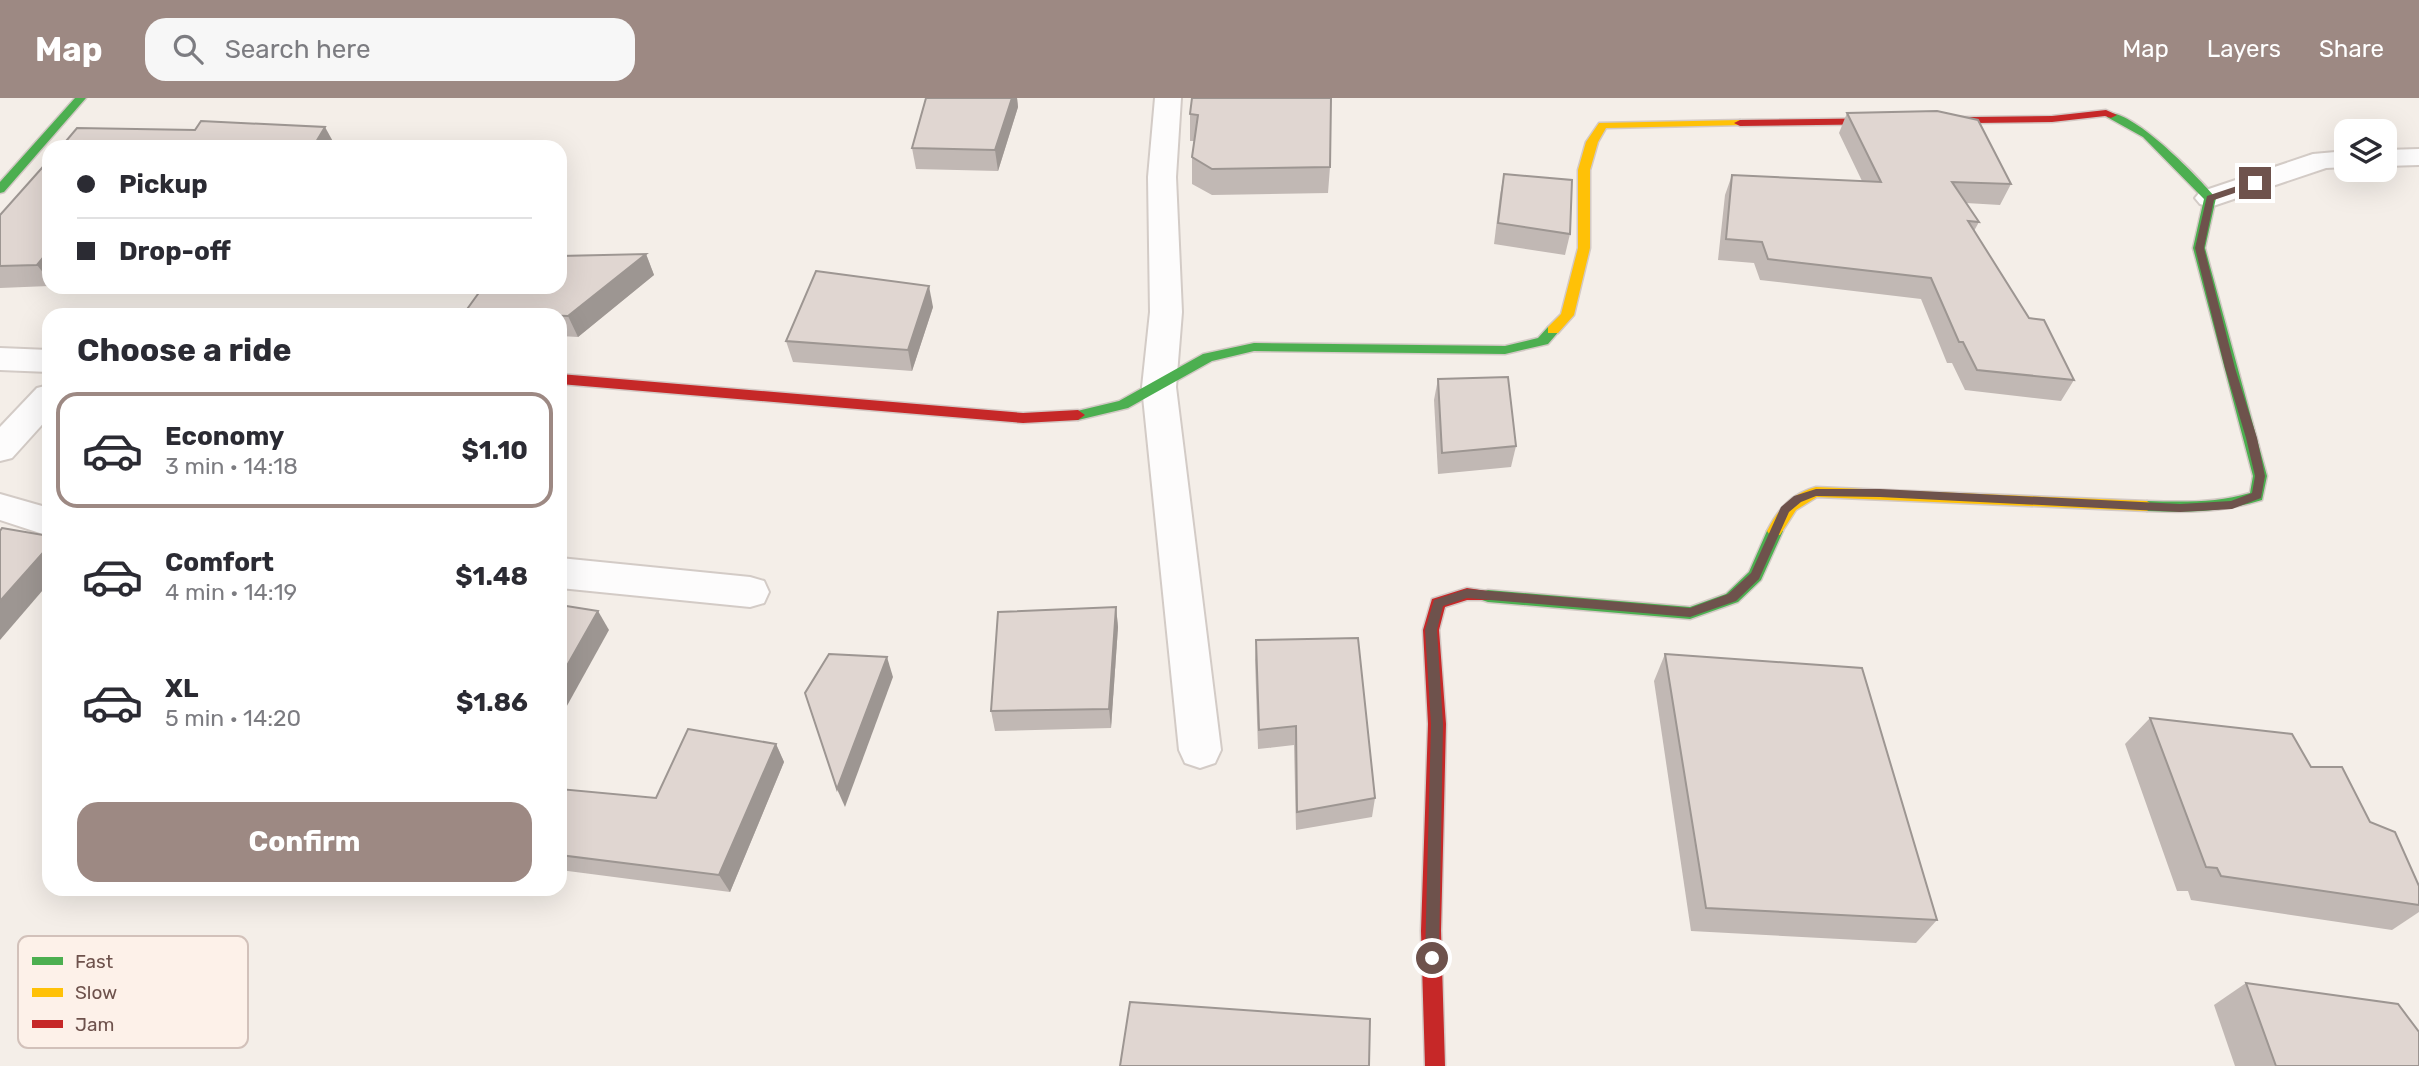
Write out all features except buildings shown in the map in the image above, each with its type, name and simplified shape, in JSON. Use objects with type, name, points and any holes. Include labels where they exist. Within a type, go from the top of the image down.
[{"type":"street","points":[[44,140],[81,98]]},
{"type":"street","points":[[1168,98],[1161,177],[1166,312],[1159,387],[1200,750]]},
{"type":"street","points":[[567,380],[1023,418],[1078,415],[1123,405],[1208,358],[1254,347],[1505,350],[1543,341],[1567,315],[1584,248],[1584,170],[1592,142],[1603,125],[2052,119],[2106,113],[2147,135],[2210,198]]},
{"type":"street","points":[[0,189],[42,142]]},
{"type":"street","points":[[2397,158],[2419,157]]},
{"type":"street","points":[[2210,198],[2323,160],[2334,160]]},
{"type":"street","points":[[1435,1066],[1431,931],[1437,724],[1431,630],[1438,603],[1467,594],[1690,613],[1732,598],[1755,576],[1785,510],[1797,499],[1816,492],[2180,508],[2232,505],[2257,496],[2260,476],[2252,438],[2230,368],[2199,248],[2210,198]]},
{"type":"street","points":[[0,359],[42,361]]},
{"type":"street","points":[[0,449],[42,404]]},
{"type":"street","points":[[0,507],[42,520]]},
{"type":"street","points":[[567,574],[750,592]]},
{"type":"traffic: fast","points":[[44,140],[81,98]]},
{"type":"traffic: fast","points":[[2111,115],[2147,135],[2210,198],[2199,248],[2260,476],[2257,496],[2243,500],[2203,507],[2147,506]]},
{"type":"traffic: fast","points":[[0,189],[42,142]]},
{"type":"traffic: fast","points":[[1078,415],[1123,405],[1208,357],[1254,347],[1505,350],[1543,341],[1553,330]]},
{"type":"traffic: fast","points":[[1488,596],[1690,613],[1732,598],[1755,576],[1775,531]]},
{"type":"traffic: slow","points":[[1553,330],[1567,315],[1584,248],[1584,170],[1592,142],[1603,125],[1740,123]]},
{"type":"traffic: slow","points":[[1775,531],[1791,506],[1816,492],[2147,506]]},
{"type":"traffic: jam","points":[[1740,123],[2052,119],[2106,113],[2111,115]]},
{"type":"traffic: jam","points":[[567,380],[1023,418],[1078,415]]},
{"type":"traffic: jam","points":[[1435,1066],[1431,931],[1437,724],[1431,630],[1438,603],[1467,594],[1488,596]]},
{"type":"route","points":[[1432,958],[1437,724],[1431,630],[1438,603],[1467,594],[1690,613],[1732,598],[1755,576],[1785,510],[1797,499],[1816,492],[2180,508],[2232,505],[2257,496],[2260,476],[2252,438],[2230,368],[2199,248],[2210,198],[2255,183]]}]
